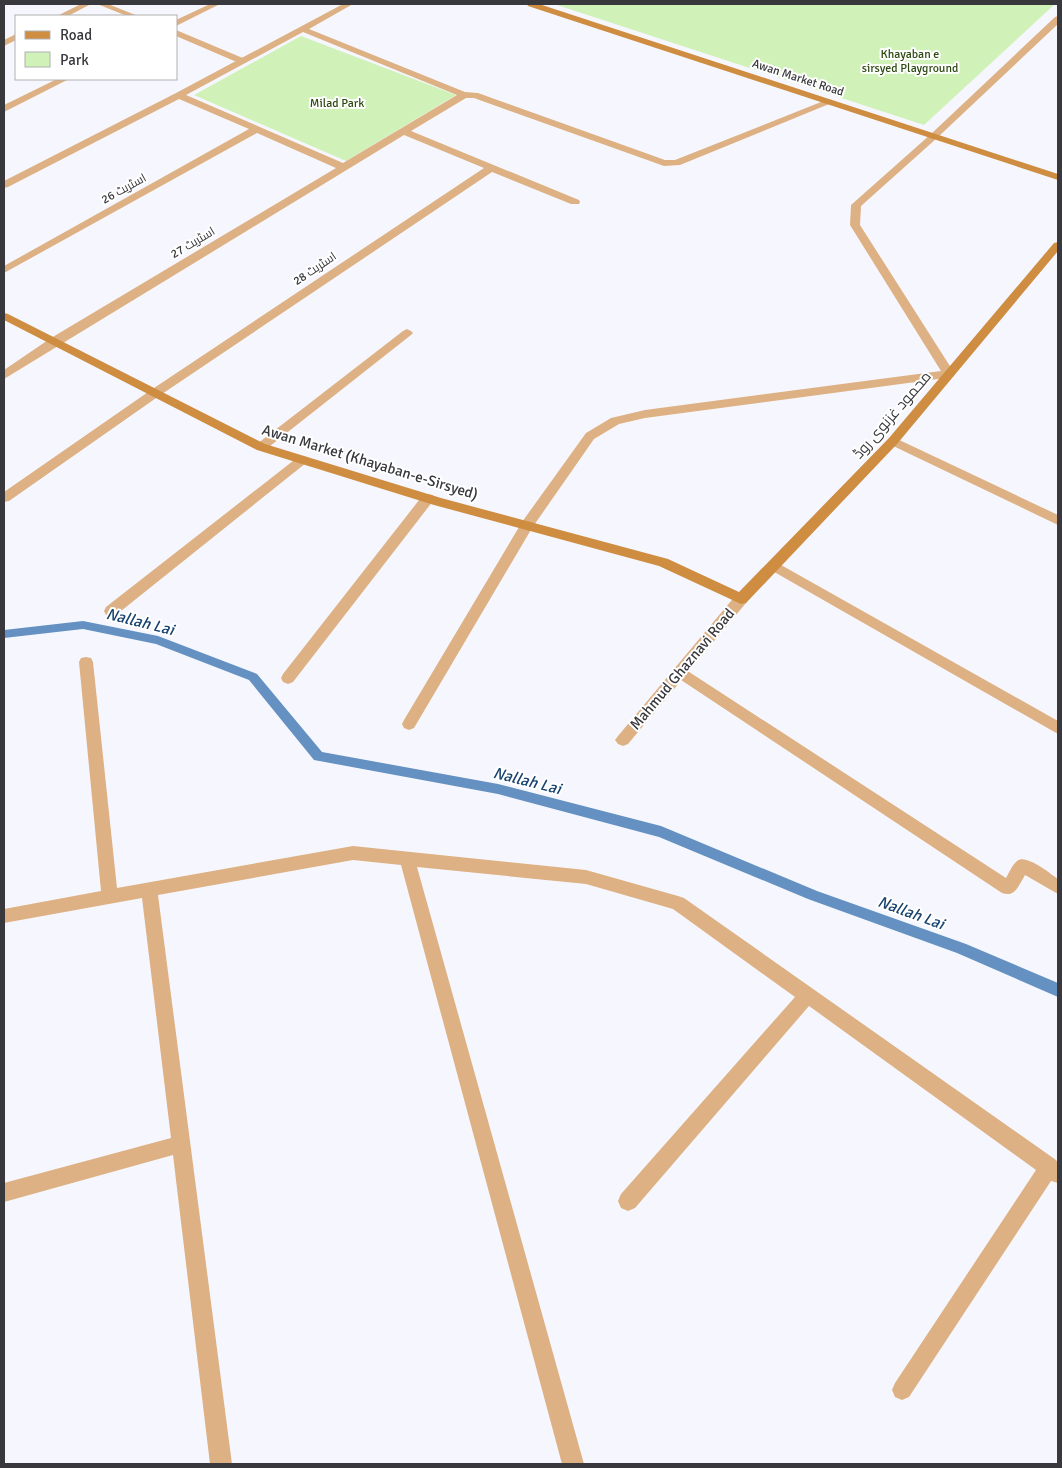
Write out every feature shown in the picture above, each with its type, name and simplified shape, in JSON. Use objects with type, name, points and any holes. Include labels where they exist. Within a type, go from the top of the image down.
[{"type":"street","points":[[63,15],[87,4]]},
{"type":"street","points":[[101,4],[131,15]]},
{"type":"street","points":[[178,22],[216,4]]},
{"type":"street","points":[[4,185],[179,95],[349,4]]},
{"type":"street","name":"Awan Market Road","points":[[531,4],[1058,177]]},
{"type":"street","points":[[409,724],[527,525],[590,436],[615,421],[645,414],[949,374],[855,225],[856,205],[934,136],[1058,19]]},
{"type":"street","points":[[302,29],[464,95],[475,96],[664,164],[676,163],[829,102]]},
{"type":"street","points":[[178,34],[242,61]]},
{"type":"street","points":[[4,109],[62,80]]},
{"type":"street","points":[[179,95],[345,168]]},
{"type":"street","name":"اسٹریٹ 27","points":[[4,375],[55,341],[464,95]]},
{"type":"street","name":"اسٹریٹ 26","points":[[4,270],[256,129]]},
{"type":"street","points":[[404,132],[575,202]]},
{"type":"street","name":"اسٹریٹ 28","points":[[4,498],[155,393],[491,168]]},
{"type":"street","name":"محمود غزنوی روڈ","points":[[741,599],[894,441],[1058,245]]},
{"type":"street","name":"Awan Market (Khayaban-e-Sirsyed)","points":[[4,316],[261,447],[428,498],[663,562],[741,599]]},
{"type":"street","points":[[261,447],[407,333]]},
{"type":"street","points":[[894,441],[1058,520]]},
{"type":"street","points":[[111,611],[302,460]]},
{"type":"street","points":[[288,678],[428,498]]},
{"type":"street","points":[[774,566],[1058,728]]},
{"type":"street","name":"Mahmud Ghaznavi Road","points":[[623,740],[741,599]]},
{"type":"street","points":[[86,662],[110,896]]},
{"type":"street","points":[[680,672],[1008,888],[1023,865],[1058,887]]},
{"type":"street","points":[[4,916],[353,853],[586,877],[678,904],[1054,1170],[902,1390]]},
{"type":"street","points":[[407,858],[574,1464]]},
{"type":"street","points":[[149,889],[221,1464]]},
{"type":"street","points":[[628,1201],[808,995]]},
{"type":"street","points":[[4,1193],[181,1144]]},
{"type":"green space","name":"Khayaban e sirsyed Playground","points":[[554,4],[1055,4],[924,125]]},
{"type":"green space","name":"Milad Park","points":[[301,36],[456,95],[346,161],[194,95]]},
{"type":"waterway","name":"Nallah Lai","points":[[4,634],[83,625],[158,640],[253,677],[318,756],[498,789],[661,832],[813,895],[961,948],[1058,990]]}]
